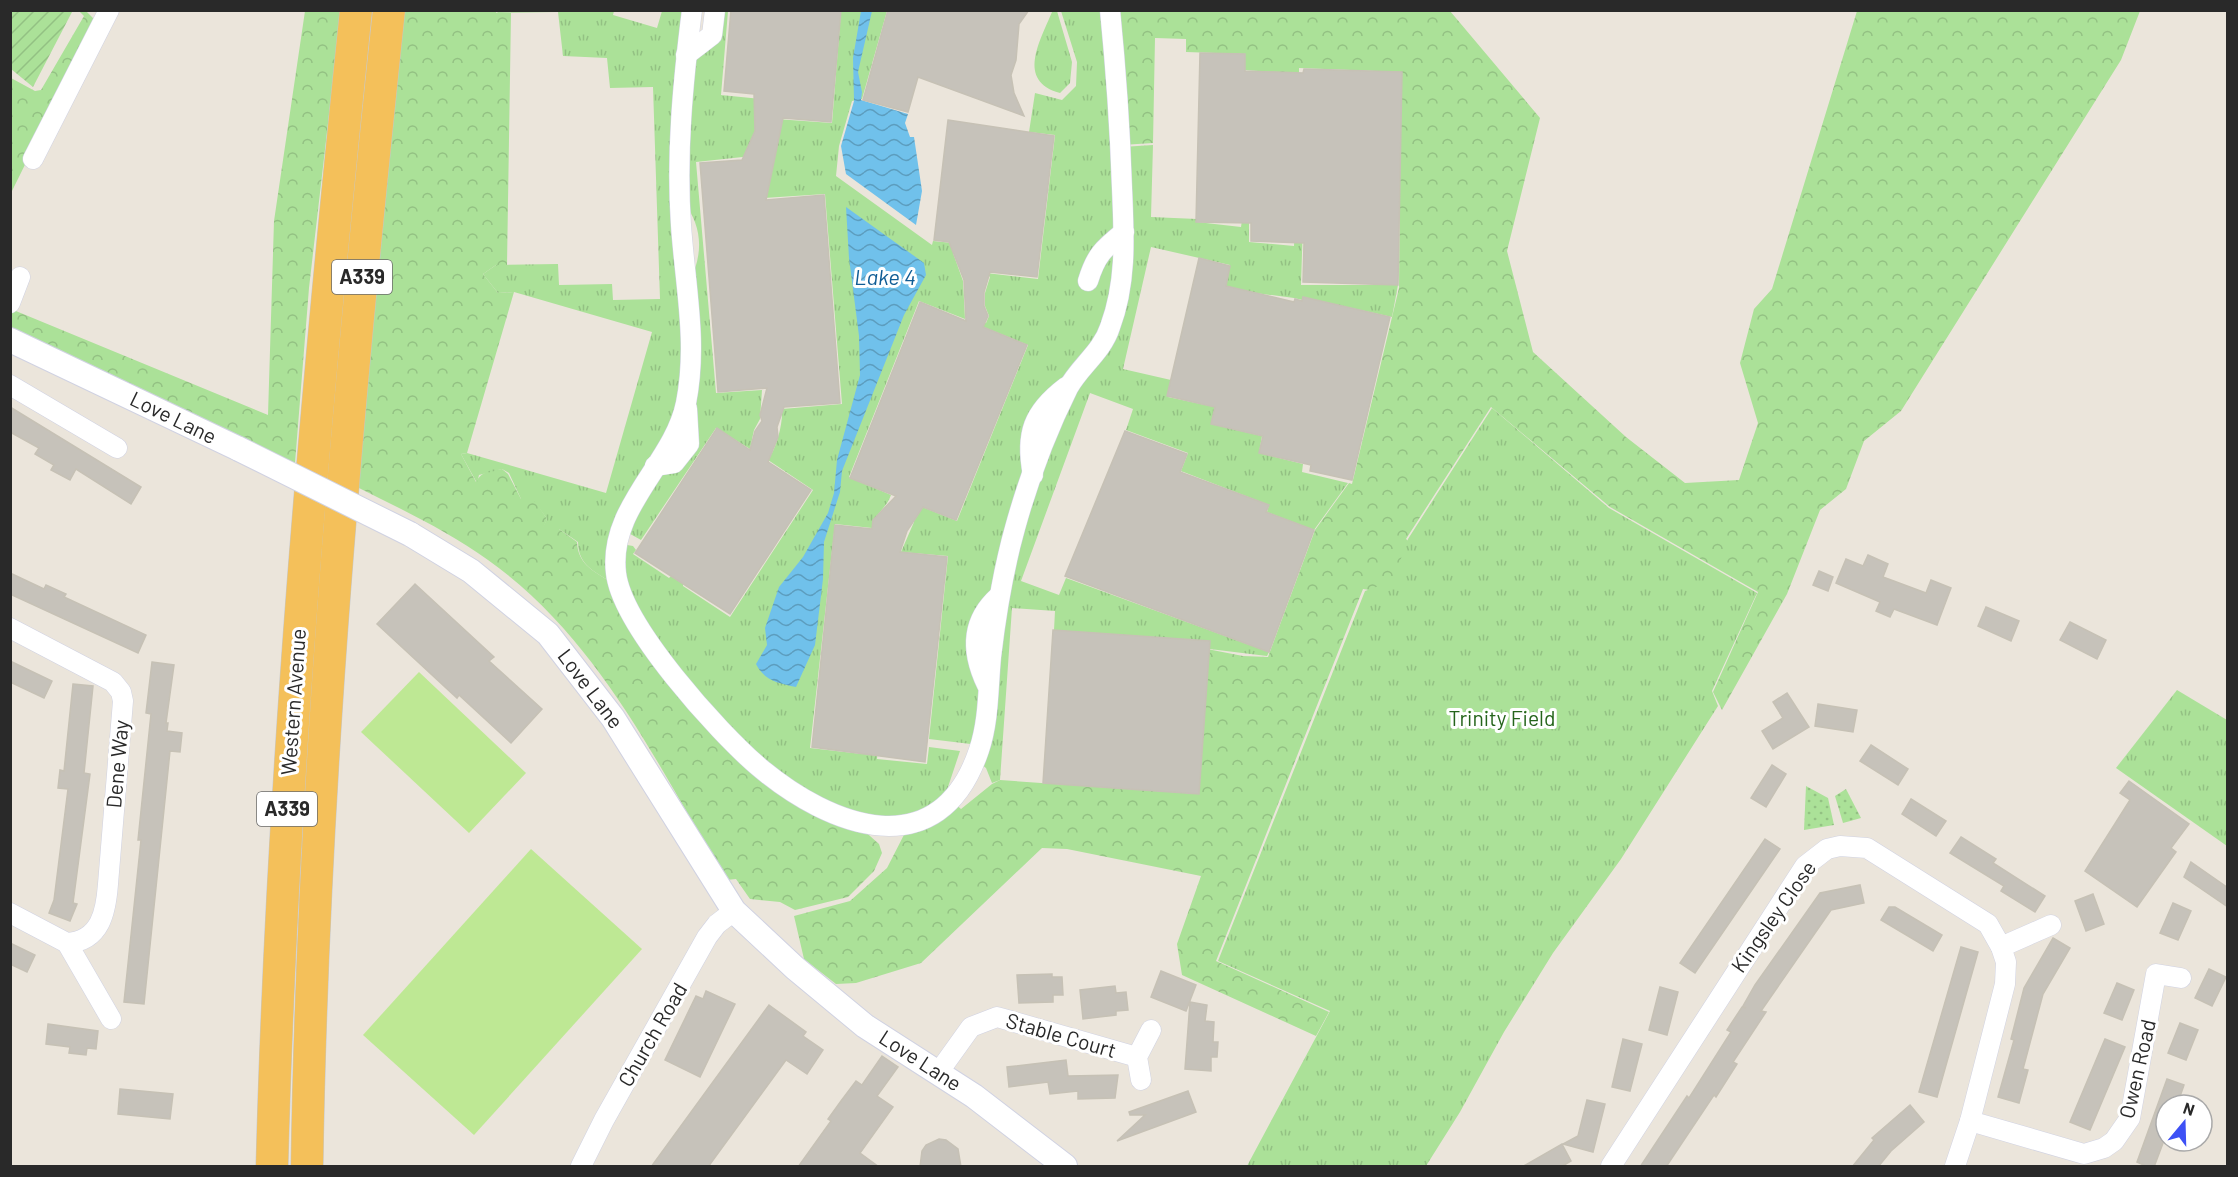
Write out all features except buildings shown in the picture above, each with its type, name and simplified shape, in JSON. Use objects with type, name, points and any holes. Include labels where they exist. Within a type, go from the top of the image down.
[{"type":"highway","name":"Western Avenue","points":[[272,1167],[288,801],[313,453],[356,10]]},
{"type":"highway","name":"Western Avenue","points":[[307,1167],[317,882],[338,544],[389,10]]},
{"type":"street","points":[[33,159],[109,10]]},
{"type":"street","points":[[692,10],[682,87],[680,200],[692,347],[686,403],[677,428],[633,501],[620,535],[614,556],[620,592],[640,627],[701,707],[746,755],[785,788],[828,813],[861,824],[891,826],[922,818],[951,799],[970,772],[984,734],[999,596],[1014,532],[1033,475],[1071,384],[1103,344],[1122,285],[1124,232],[1119,94],[1110,10]]},
{"type":"street","points":[[686,56],[712,35],[715,10]]},
{"type":"street","points":[[1088,281],[1094,261],[1100,252],[1124,232]]},
{"type":"street","points":[[10,303],[20,277]]},
{"type":"street","name":"Love Lane","points":[[10,340],[410,534],[471,571],[548,634],[613,718],[734,911],[795,968],[865,1026],[974,1096],[1065,1167]]},
{"type":"street","points":[[10,385],[117,448]]},
{"type":"street","name":"Dene Way","points":[[10,628],[113,682],[122,692],[123,708],[105,912],[101,923],[94,931],[74,943],[67,943]]},
{"type":"street","name":"Kingsley Close","points":[[1611,1167],[1805,866],[1827,849],[1840,846],[1867,848],[1982,919],[2001,947],[2006,962],[2004,984],[1970,1121],[1954,1167]]},
{"type":"street","name":"Church Road","points":[[581,1167],[604,1120],[707,937],[717,924],[734,911]]},
{"type":"street","points":[[10,913],[67,943],[111,1019]]},
{"type":"street","points":[[2001,947],[2051,925]]},
{"type":"street","name":"Owen Road","points":[[1970,1121],[2084,1154],[2104,1148],[2114,1141],[2130,1118],[2156,974],[2181,978]]},
{"type":"street","name":"Stable Court","points":[[938,1073],[971,1027],[997,1017],[1137,1057]]},
{"type":"street","name":"Stable Court","points":[[1141,1080],[1137,1057],[1151,1030]]},
{"type":"green space","points":[[498,10],[496,13],[511,13],[507,265],[496,265],[483,274],[498,293],[514,292],[467,453],[461,454],[476,482],[490,471],[502,469],[508,474],[521,499],[534,499],[547,519],[543,529],[559,529],[577,542],[581,557],[589,568],[614,584],[879,844],[882,853],[874,871],[848,897],[795,910],[780,902],[750,899],[736,879],[726,880],[624,707],[595,666],[563,628],[528,592],[473,549],[357,487],[402,11]]},
{"type":"green space","points":[[499,10],[614,11],[613,15],[657,28],[662,11],[691,11],[684,403],[637,490],[614,584],[589,568],[581,557],[578,542],[559,529],[542,529],[547,519],[533,499],[521,499],[509,473],[502,469],[479,475],[477,483],[461,454],[467,453],[606,493],[652,332],[514,292],[498,293],[483,274],[496,265],[558,264],[559,285],[612,284],[613,300],[660,299],[653,87],[610,88],[607,58],[563,56],[558,12],[497,13]]},
{"type":"green space","points":[[11,11],[72,12],[33,87],[11,69]]},
{"type":"green space","points":[[79,11],[86,11],[96,21],[11,193],[11,78],[35,91],[41,90],[84,16]]},
{"type":"green space","points":[[305,11],[341,11],[309,288],[295,463],[242,443],[11,336],[11,309],[268,415],[274,221]]},
{"type":"green space","points":[[718,11],[728,11],[721,95],[761,99],[752,156],[696,162],[716,393],[762,390],[760,419],[754,430],[750,449],[716,428],[641,540],[623,530],[639,492],[674,464],[688,285],[699,252],[698,231],[690,210],[683,200],[689,58]]},
{"type":"green space","points":[[841,11],[887,11],[862,99],[852,101],[839,146],[836,176],[932,245],[933,241],[972,245],[953,253],[963,281],[965,319],[919,301],[849,477],[891,495],[889,500],[875,519],[872,528],[835,524],[810,748],[862,754],[865,726],[879,727],[877,759],[927,764],[929,747],[960,751],[946,793],[933,807],[890,823],[808,798],[723,728],[632,612],[620,549],[627,545],[633,546],[636,550],[633,554],[669,578],[671,576],[683,583],[683,586],[730,617],[813,490],[768,460],[779,435],[782,409],[842,404],[825,194],[764,198],[776,119],[832,123]]},
{"type":"green space","points":[[1057,11],[1072,62],[1070,83],[1060,93],[1047,87],[1038,79],[1035,70],[1035,59],[1042,35],[1052,12]]},
{"type":"green space","points":[[1061,11],[1109,11],[1121,286],[1031,475],[987,688],[979,745],[929,739],[948,556],[901,552],[914,522],[911,519],[910,502],[957,521],[1028,345],[976,324],[986,323],[989,316],[985,306],[985,293],[990,277],[986,273],[1038,279],[1055,135],[1029,132],[1035,93],[1062,100],[1076,86],[1077,62]]},
{"type":"green space","points":[[1111,11],[1450,11],[1540,118],[1507,251],[1533,352],[1626,437],[1685,483],[1739,480],[1758,423],[1740,363],[1754,309],[1772,289],[1857,11],[2140,11],[2121,60],[1901,411],[1864,441],[1846,489],[1820,510],[1787,594],[1722,710],[1713,692],[1758,592],[1610,507],[1491,407],[1406,539],[1485,609],[1363,589],[1216,961],[1329,1012],[1316,1036],[1182,975],[1177,944],[1201,876],[1067,849],[1042,848],[921,963],[856,983],[836,984],[804,959],[794,916],[850,901],[887,868],[908,827],[953,802],[961,809],[1000,780],[1199,794],[1207,649],[1243,656],[1268,657],[1315,530],[1349,483],[1352,484],[1399,288],[1401,72],[1299,68],[1299,74],[1244,70],[1244,54],[1186,52],[1186,39],[1155,38],[1153,143],[1122,145]]},
{"type":"green space","points":[[1153,145],[1151,217],[1197,219],[1197,222],[1241,227],[1242,220],[1249,220],[1249,242],[1294,246],[1295,222],[1303,222],[1301,285],[1398,285],[1392,317],[1347,307],[1346,310],[1294,298],[1225,289],[1230,265],[1151,247],[1123,369],[1171,380],[1168,397],[1215,407],[1211,424],[1262,436],[1259,453],[1303,464],[1302,472],[1348,483],[1314,530],[1267,512],[1269,505],[1181,471],[1188,453],[1126,430],[1133,409],[1090,393],[1021,581],[1059,595],[1066,578],[1269,652],[1267,656],[1054,630],[1055,611],[1012,608],[1000,780],[992,783],[986,768],[976,760],[999,596],[1056,416],[1111,328],[1122,147]]},
{"type":"green space","name":"Trinity Field","points":[[1492,408],[1609,508],[1757,593],[1712,691],[1718,706],[1621,859],[1553,953],[1426,1166],[1247,1166],[1330,1011],[1218,961],[1365,591],[1393,581],[1408,539]]},
{"type":"green space","points":[[419,672],[526,773],[469,833],[361,732]]},
{"type":"green space","points":[[2177,690],[2227,720],[2227,846],[2116,768]]},
{"type":"green space","points":[[1806,786],[1828,798],[1834,825],[1804,830]]},
{"type":"green space","points":[[1846,789],[1861,818],[1843,823],[1835,796]]},
{"type":"green space","points":[[531,849],[642,949],[474,1135],[363,1035]]},
{"type":"water","points":[[861,11],[872,11],[858,72],[862,92],[861,100],[908,114],[905,123],[910,137],[914,137],[922,191],[916,225],[846,174],[841,146],[854,101],[853,58]]},
{"type":"water","name":"Lake 4","points":[[846,207],[924,263],[926,275],[904,315],[842,471],[840,492],[824,542],[823,579],[815,645],[796,687],[768,678],[756,664],[767,645],[765,628],[779,587],[803,557],[828,513],[834,493],[837,460],[860,375],[859,336],[849,258]]}]
